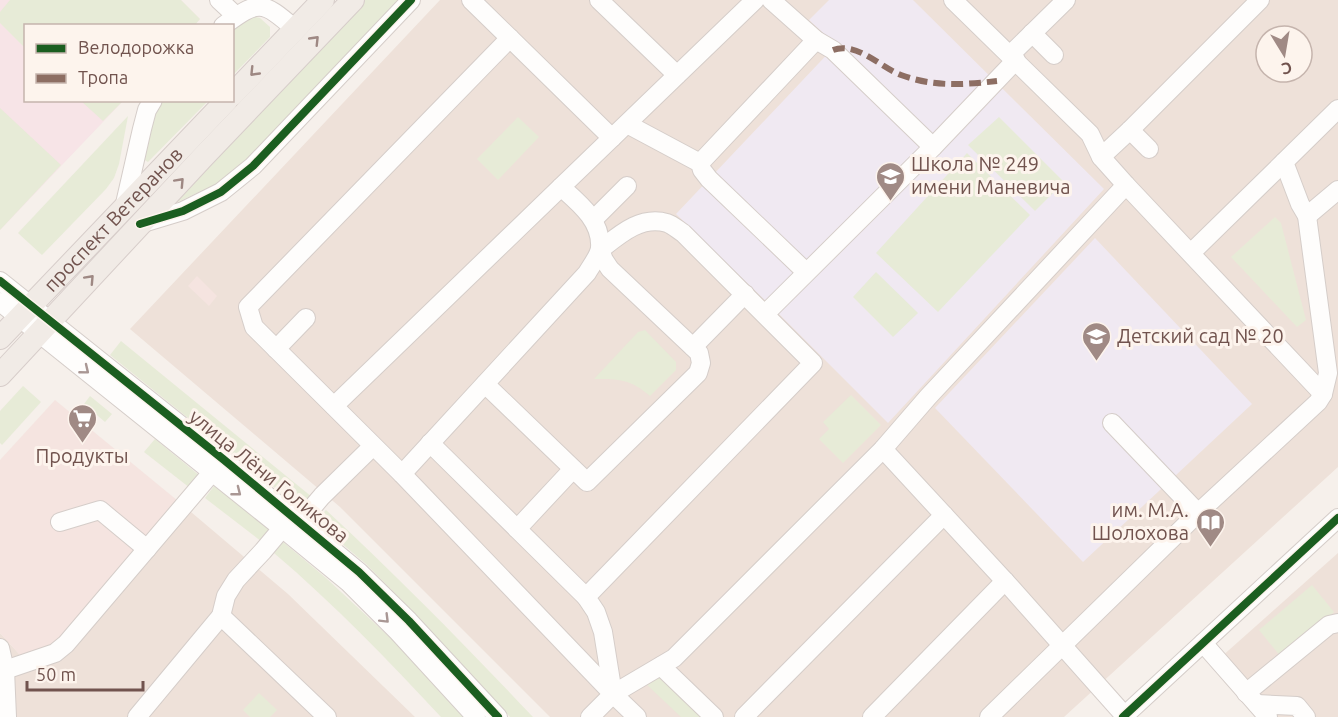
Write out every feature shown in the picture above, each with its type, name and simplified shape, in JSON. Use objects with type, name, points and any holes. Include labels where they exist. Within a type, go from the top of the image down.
[{"type":"main road","points":[[234,92],[323,0]]},
{"type":"main road","name":"проспект Ветеранов","points":[[0,375],[353,0]]},
{"type":"main road","name":"проспект Ветеранов","points":[[0,338],[225,102]]},
{"type":"street","points":[[219,0],[229,20],[248,3],[258,2],[268,5],[295,29]]},
{"type":"street","points":[[140,224],[183,212],[221,192],[253,166],[411,0]]},
{"type":"street","points":[[471,0],[612,138]]},
{"type":"street","points":[[599,0],[677,75]]},
{"type":"street","points":[[771,0],[816,40],[833,50],[933,147]]},
{"type":"street","points":[[953,0],[1090,134],[1101,157],[1126,185],[1323,394]]},
{"type":"street","points":[[765,314],[933,147],[1013,58],[1032,33],[1066,0]]},
{"type":"street","points":[[1101,157],[1131,130],[1260,0]]},
{"type":"street","points":[[334,406],[677,75],[743,4]]},
{"type":"street","points":[[1032,33],[1054,55]]},
{"type":"street","points":[[510,38],[248,307],[254,327],[402,474],[637,717]]},
{"type":"street","points":[[700,163],[816,40]]},
{"type":"street","points":[[124,208],[142,129],[152,102]]},
{"type":"street","points":[[1191,253],[1338,109]]},
{"type":"street","points":[[627,124],[700,163],[709,179],[806,272]]},
{"type":"street","points":[[1131,130],[1149,149]]},
{"type":"street","points":[[989,717],[1198,513],[1318,402],[1323,394],[1328,373],[1307,216],[1284,162]]},
{"type":"street","points":[[590,717],[613,694],[674,658],[883,450],[928,397],[1126,185]]},
{"type":"street","points":[[593,220],[627,186]]},
{"type":"street","points":[[485,384],[587,482],[698,373],[701,363],[699,353],[610,269],[600,250],[593,220],[583,206],[561,187]]},
{"type":"street","points":[[1307,216],[1338,190]]},
{"type":"street","points":[[402,474],[587,273],[600,250],[632,227],[649,220],[668,224],[683,233],[813,363],[586,597]]},
{"type":"street","name":"улица Лёни Голикова","points":[[0,281],[25,312],[291,525],[359,572],[409,621],[498,717]]},
{"type":"street","points":[[693,347],[745,294]]},
{"type":"street","name":"улица Лёни Голикова","points":[[0,302],[25,312]]},
{"type":"street","points":[[276,349],[306,318]]},
{"type":"street","points":[[1112,423],[1198,513]]},
{"type":"street","points":[[430,443],[586,597],[596,612],[603,632],[613,694]]},
{"type":"street","points":[[139,716],[221,616],[226,596],[236,580],[263,551],[374,446]]},
{"type":"street","points":[[883,450],[1005,580],[1124,716],[1338,518]]},
{"type":"street","points":[[5,670],[55,653],[66,644],[218,466]]},
{"type":"street","points":[[517,529],[573,470]]},
{"type":"street","points":[[60,522],[100,510],[147,549]]},
{"type":"street","points":[[744,717],[944,515]]},
{"type":"street","name":"улица Лёни Голикова","points":[[291,525],[398,632],[476,717]]},
{"type":"street","points":[[872,717],[1005,580]]},
{"type":"street","points":[[221,616],[327,717]]},
{"type":"street","points":[[1257,705],[1329,625],[1338,623]]},
{"type":"street","points":[[1203,643],[1257,705],[1298,706],[1306,717]]},
{"type":"street","points":[[0,648],[5,670],[4,707]]},
{"type":"street","points":[[661,666],[714,717]]},
{"type":"shaded area","points":[[0,0],[181,0],[200,19],[195,24],[24,24],[24,102],[122,102],[0,230]]},
{"type":"shaded area","points":[[440,0],[1338,0],[1338,467],[1064,717],[550,717],[340,507],[130,329]]},
{"type":"shaded area","name":"Школа № 249 имени Маневича","points":[[829,0],[913,0],[1104,189],[888,423],[676,214],[836,45],[809,20]]},
{"type":"shaded area","name":"Детский сад № 20","points":[[1095,238],[1252,404],[1083,562],[935,408]]},
{"type":"shaded area","points":[[197,276],[217,296],[209,306],[188,286]]},
{"type":"shaded area","points":[[55,400],[178,501],[63,640],[44,650],[20,655],[0,633],[0,460]]},
{"type":"shaded area","points":[[178,501],[288,594],[415,717],[0,717],[0,633],[20,655]]},
{"type":"shaded area","points":[[1338,553],[1338,717],[1256,717],[1211,666]]},
{"type":"green space","points":[[10,0],[181,0],[200,19],[196,24],[24,24],[24,47],[0,23],[0,12]]},
{"type":"green space","points":[[365,0],[400,0],[248,159],[216,184],[176,201],[176,199]]},
{"type":"green space","points":[[248,15],[260,18],[270,27],[270,37],[234,74],[234,25]]},
{"type":"green space","points":[[82,102],[122,102],[103,121]]},
{"type":"green space","points":[[160,102],[207,102],[148,162],[143,159],[150,121]]},
{"type":"green space","points":[[0,108],[61,165],[0,230]]},
{"type":"green space","points":[[128,116],[114,178],[42,255],[18,233]]},
{"type":"green space","points":[[518,117],[539,137],[498,180],[477,159]]},
{"type":"green space","points":[[999,117],[1064,182],[1035,211],[968,145]]},
{"type":"green space","points":[[967,153],[1030,215],[938,312],[876,253]]},
{"type":"green space","points":[[1275,217],[1281,223],[1306,320],[1297,327],[1231,257]]},
{"type":"green space","points":[[876,272],[918,313],[893,337],[853,297]]},
{"type":"green space","points":[[645,330],[676,362],[676,370],[650,396],[624,381],[594,379],[638,332]]},
{"type":"green space","points":[[121,341],[312,497],[301,509],[110,355]]},
{"type":"green space","points":[[23,386],[41,402],[2,445],[0,443],[0,411]]},
{"type":"green space","points":[[851,395],[881,425],[843,463],[819,439],[829,429],[823,422]]},
{"type":"green space","points":[[90,396],[112,414],[105,422],[84,404]]},
{"type":"green space","points":[[155,439],[200,476],[190,488],[144,452]]},
{"type":"green space","points":[[214,486],[271,530],[262,542],[205,498]]},
{"type":"green space","points":[[326,510],[483,664],[533,717],[510,717],[366,564],[315,521]]},
{"type":"green space","points":[[283,542],[326,578],[399,646],[464,717],[441,717],[360,633],[274,553]]},
{"type":"green space","points":[[1312,585],[1334,612],[1281,657],[1259,630]]},
{"type":"green space","points":[[661,677],[706,717],[681,717],[645,683]]},
{"type":"green space","points":[[259,693],[277,710],[270,717],[250,717],[243,710]]},
{"type":"marked path","points":[[833,50],[842,48],[859,52],[901,75],[925,82],[960,84],[997,81]]},
{"type":"cycle path","points":[[140,224],[183,211],[221,192],[253,166],[411,0]]},
{"type":"cycle path","points":[[0,281],[223,459],[359,572],[409,621],[498,717]]},
{"type":"cycle path","points":[[1123,717],[1338,518]]},
{"type":"place","name":"Школа № 249 имени Маневича","points":[[890,202]]},
{"type":"place","name":"Детский сад № 20","points":[[1096,362]]},
{"type":"place","name":"Продукты","points":[[82,444]]},
{"type":"place","name":"им. М.А. Шолохова","points":[[1210,548]]}]
